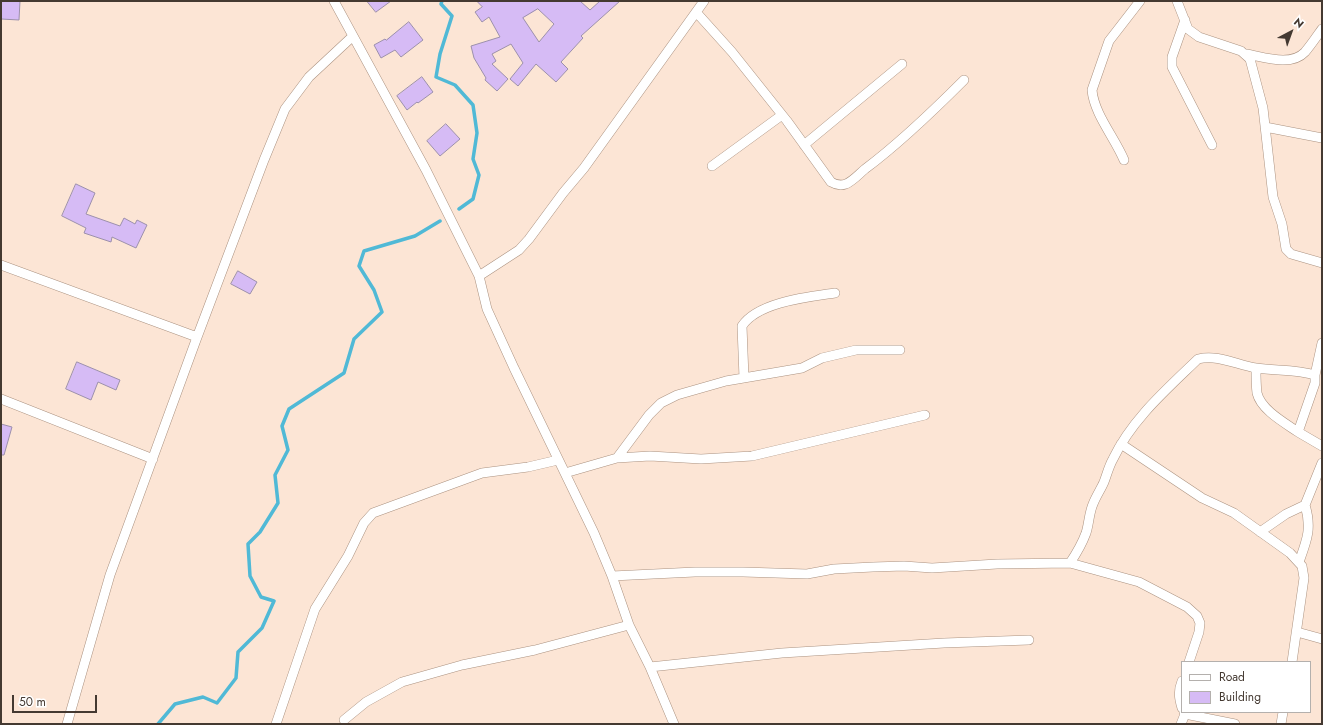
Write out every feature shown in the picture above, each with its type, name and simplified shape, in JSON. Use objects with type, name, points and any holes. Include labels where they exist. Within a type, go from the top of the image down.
[{"type":"street","points":[[334,1],[426,170],[479,276],[487,309],[594,533],[612,576],[629,625],[650,667],[674,724]]},
{"type":"street","points":[[479,276],[519,250],[529,239],[563,193],[584,168],[704,1]]},
{"type":"street","points":[[1124,160],[1119,148],[1096,108],[1092,90],[1109,41],[1140,1]]},
{"type":"street","points":[[1177,1],[1188,29],[1199,37],[1241,51],[1250,59],[1263,108],[1273,197],[1282,224],[1286,249],[1291,254],[1322,263]]},
{"type":"street","points":[[696,12],[732,52],[782,115],[831,182],[840,185],[847,184],[876,161],[942,102],[964,80]]},
{"type":"street","points":[[1185,20],[1172,57],[1172,67],[1212,145]]},
{"type":"street","points":[[1246,54],[1283,60],[1294,59],[1305,52],[1322,29]]},
{"type":"street","points":[[67,724],[110,575],[197,337],[264,160],[285,109],[309,76],[353,36]]},
{"type":"street","points":[[804,145],[902,64]]},
{"type":"street","points":[[712,166],[782,115]]},
{"type":"street","points":[[1266,127],[1322,138]]},
{"type":"street","points":[[1,265],[197,337]]},
{"type":"street","points":[[744,378],[742,326],[746,319],[758,312],[793,299],[835,293]]},
{"type":"street","points":[[1298,432],[1314,383],[1314,375],[1322,343]]},
{"type":"street","points":[[617,458],[649,415],[661,403],[677,395],[726,381],[802,368],[822,358],[856,350],[900,350]]},
{"type":"street","points":[[1070,563],[1086,532],[1088,518],[1093,502],[1104,482],[1112,460],[1121,444],[1138,420],[1160,395],[1198,359],[1205,357],[1216,358],[1256,368],[1300,371],[1314,375]]},
{"type":"street","points":[[1256,368],[1258,394],[1272,414],[1322,446]]},
{"type":"street","points":[[1,399],[153,458]]},
{"type":"street","points":[[565,473],[617,458],[650,456],[701,459],[752,456],[924,415]]},
{"type":"street","points":[[1121,444],[1202,498],[1234,513],[1290,553],[1299,562],[1302,566],[1304,578],[1292,661]]},
{"type":"street","points":[[276,724],[315,609],[348,556],[364,523],[373,513],[482,473],[528,467],[558,460]]},
{"type":"street","points":[[1299,562],[1308,539],[1309,517],[1305,505],[1322,463]]},
{"type":"street","points":[[1260,532],[1286,514],[1305,505]]},
{"type":"street","points":[[612,576],[696,572],[807,574],[834,569],[872,567],[904,566],[932,568],[997,564],[1070,563],[1139,582],[1187,607],[1196,616],[1200,623],[1199,632],[1189,661]]},
{"type":"street","points":[[344,720],[366,702],[402,682],[462,665],[535,650],[629,625]]},
{"type":"street","points":[[1297,632],[1322,639]]},
{"type":"street","points":[[650,667],[782,653],[944,643],[1029,640]]},
{"type":"street","points":[[1181,684],[1179,689],[1181,703]]},
{"type":"street","points":[[1181,724],[1184,713]]},
{"type":"street","points":[[1192,713],[1235,724]]},
{"type":"street","points":[[1281,724],[1284,713]]},
{"type":"building","points":[[1,1],[20,1],[19,20],[1,19]]},
{"type":"building","points":[[367,1],[391,1],[376,12]]},
{"type":"building","points":[[477,1],[580,1],[590,10],[600,1],[620,1],[581,36],[583,38],[561,62],[568,69],[556,82],[536,64],[518,86],[510,79],[523,63],[511,44],[492,54],[496,61],[492,64],[508,79],[497,91],[485,80],[486,78],[474,58],[471,46],[500,37],[489,17],[482,22],[475,12],[482,7]],"holes":[[[538,9],[554,24],[539,42],[523,18]]]},
{"type":"building","points":[[409,22],[423,40],[401,57],[395,50],[381,58],[374,45],[385,39],[386,40]]},
{"type":"building","points":[[422,77],[433,92],[407,110],[397,96]]},
{"type":"building","points":[[446,124],[460,139],[440,156],[427,141]]},
{"type":"building","points":[[76,184],[95,193],[86,214],[120,226],[124,218],[135,224],[137,220],[147,225],[136,248],[112,237],[111,242],[84,233],[86,228],[62,216]]},
{"type":"building","points":[[238,271],[257,282],[250,294],[231,284]]},
{"type":"building","points":[[77,362],[120,380],[116,390],[98,382],[91,400],[66,389]]},
{"type":"building","points":[[1,424],[12,427],[4,455],[1,455]]},
{"type":"waterway","points":[[442,1],[441,4],[452,16],[440,54],[436,77],[455,85],[473,105],[477,133],[473,159],[479,175],[473,199],[459,209]]},
{"type":"waterway","points":[[158,724],[175,704],[203,697],[217,703],[236,678],[238,652],[262,628],[274,601],[261,597],[250,576],[248,544],[260,532],[278,503],[275,475],[288,450],[282,426],[289,409],[344,373],[354,339],[382,312],[374,290],[359,266],[364,251],[415,236],[440,221]]}]
